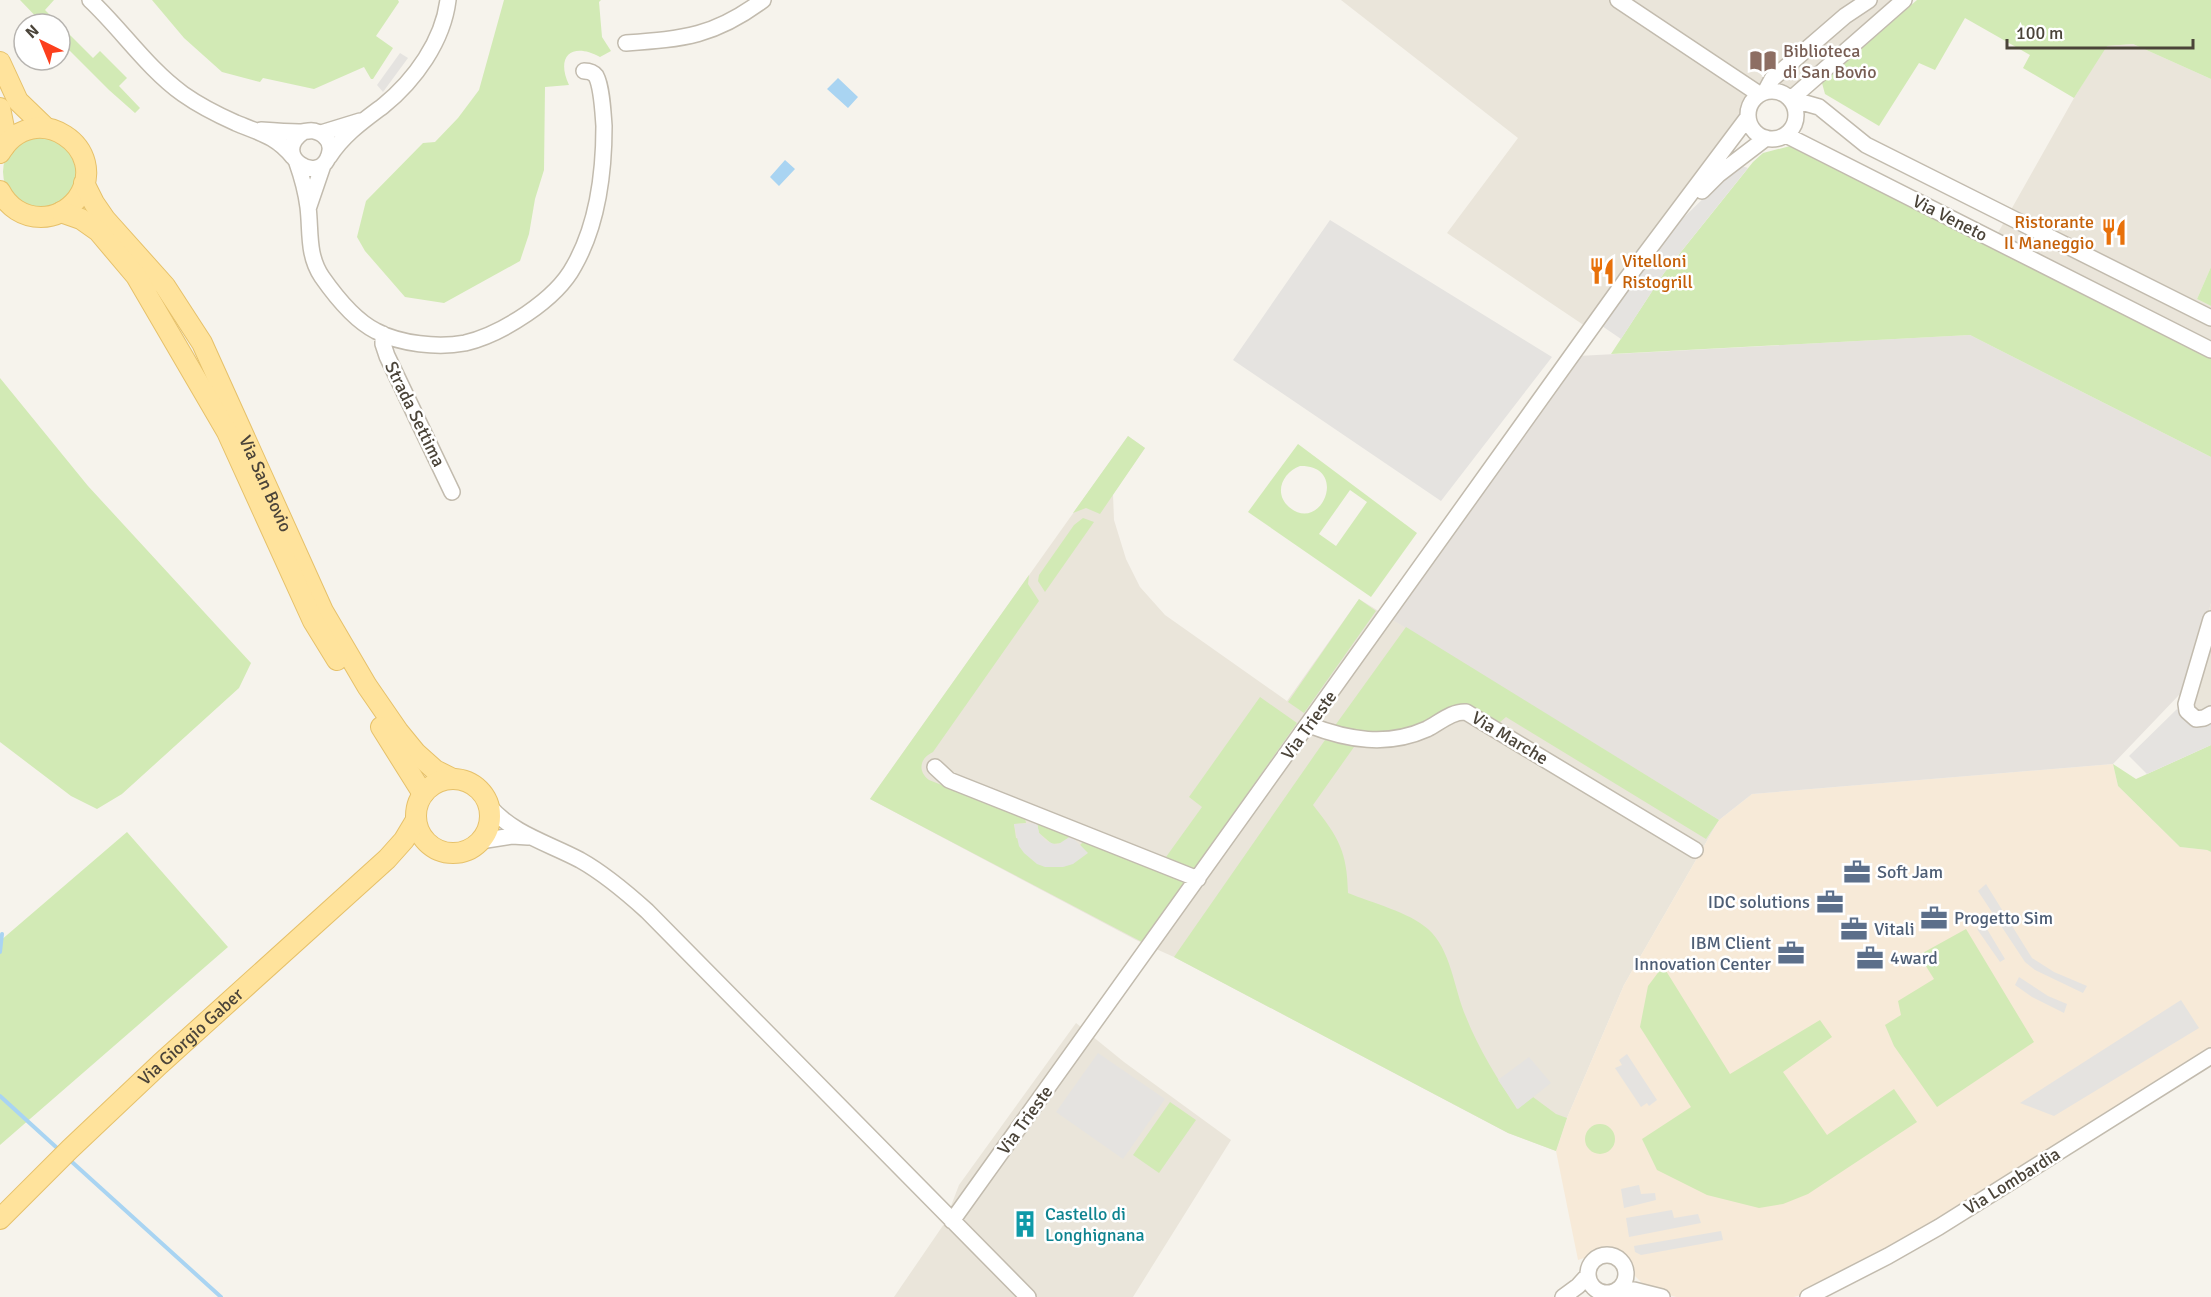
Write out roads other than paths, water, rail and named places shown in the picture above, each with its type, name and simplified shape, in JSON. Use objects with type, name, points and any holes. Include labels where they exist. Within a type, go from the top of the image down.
[{"type":"main road","name":"Via San Bovio","points":[[0,63],[18,101],[46,128],[62,133],[78,147],[84,161],[84,183],[94,202],[105,219],[165,286],[202,343],[323,611],[367,686],[416,753],[435,770],[475,786],[486,798],[489,806]]},
{"type":"main road","points":[[0,108],[4,128],[2,150]]},
{"type":"main road","points":[[2,150],[10,140],[25,130],[46,128]]},
{"type":"main road","points":[[0,191],[9,204],[24,214],[43,217],[61,212],[74,203],[84,183]]},
{"type":"main road","name":"Via San Bovio","points":[[61,212],[81,219],[98,231],[136,276],[227,432],[313,621],[423,794]]},
{"type":"main road","points":[[453,779],[438,782],[423,794],[417,805],[416,820],[420,833],[429,844],[440,851],[457,853],[470,849],[480,841],[488,829],[489,806]]},
{"type":"main road","name":"Via Giorgio Gaber","points":[[0,1219],[152,1071],[387,859],[404,840],[416,820]]},
{"type":"main road","name":"Via Giorgio Gaber","points":[[387,859],[429,844]]},
{"type":"street","name":"Strada Settima","points":[[90,0],[153,69],[183,94],[213,112],[257,130],[285,147],[302,174],[308,208],[309,241],[320,274],[347,308],[363,322],[392,338],[446,345],[467,342],[499,330],[527,314],[557,289],[574,268],[595,210],[602,177],[604,141],[603,109],[596,76],[584,71]]},
{"type":"street","name":"Strada Settima","points":[[308,208],[326,161],[338,143],[405,86],[422,64],[435,41],[448,0]]},
{"type":"street","points":[[626,43],[670,40],[706,33],[739,18],[763,0]]},
{"type":"street","points":[[1618,0],[1762,93],[1778,91],[1791,99],[1796,110],[1794,126],[1786,135],[1778,138],[1766,138],[1754,130],[1748,117]]},
{"type":"street","points":[[1664,228],[1748,117],[1750,106],[1772,78],[1845,15],[1869,0]]},
{"type":"street","points":[[1791,99],[1904,0]]},
{"type":"street","name":"Via Veneto","points":[[1791,99],[1819,107],[1866,145],[2211,318]]},
{"type":"street","name":"Strada Settima","points":[[257,130],[321,133],[363,120]]},
{"type":"street","points":[[303,132],[295,140],[292,152],[295,160],[301,166],[312,169],[326,161],[330,151],[328,141],[321,133]]},
{"type":"street","name":"Via Veneto","points":[[1786,135],[2211,350]]},
{"type":"street","points":[[1664,228],[1719,174],[1766,138]]},
{"type":"street","name":"Via Trieste","points":[[952,1221],[1664,228]]},
{"type":"street","name":"Strada Settima","points":[[383,334],[387,356],[452,492]]},
{"type":"street","points":[[2211,619],[2186,704],[2187,711],[2196,718],[2204,718],[2211,714]]},
{"type":"street","name":"Via Marche","points":[[1309,725],[1363,741],[1388,740],[1419,732],[1454,714],[1466,712],[1695,850]]},
{"type":"street","points":[[934,767],[949,780],[1198,879]]},
{"type":"street","points":[[489,806],[498,817],[528,837],[551,845],[589,866],[613,882],[647,911],[1028,1297]]},
{"type":"street","points":[[480,841],[512,836],[528,837]]},
{"type":"street","name":"Via Lombardia","points":[[1808,1297],[1939,1227],[2211,1056]]},
{"type":"street","points":[[1567,1294],[1585,1286],[1590,1281],[1593,1262],[1604,1256],[1612,1256],[1620,1260],[1626,1273],[1658,1296]]},
{"type":"street","points":[[1617,1290],[1625,1281],[1626,1273]]},
{"type":"street","points":[[1590,1281],[1605,1293],[1634,1290],[1658,1296]]},
{"type":"water","points":[[838,78],[858,97],[848,108],[827,89]]},
{"type":"water","points":[[785,160],[795,169],[779,186],[770,177]]},
{"type":"waterway","points":[[0,952],[2,934]]},
{"type":"waterway","points":[[0,1096],[56,1147]]},
{"type":"waterway","points":[[72,1162],[221,1297]]},
{"type":"place","name":"Biblioteca di San Bovio","points":[[1763,61]]},
{"type":"place","name":"Ristorante Il Maneggio","points":[[2114,232]]},
{"type":"place","name":"Vitelloni Ristogrill","points":[[1602,271]]},
{"type":"place","name":"Soft Jam","points":[[1857,872]]},
{"type":"place","name":"IDC solutions","points":[[1830,902]]},
{"type":"place","name":"Progetto Sim","points":[[1934,918]]},
{"type":"place","name":"Vitali","points":[[1854,929]]},
{"type":"place","name":"IBM Client Innovation Center","points":[[1791,953]]},
{"type":"place","name":"4ward","points":[[1870,958]]},
{"type":"place","name":"Castello di Longhignana","points":[[1025,1224]]}]
